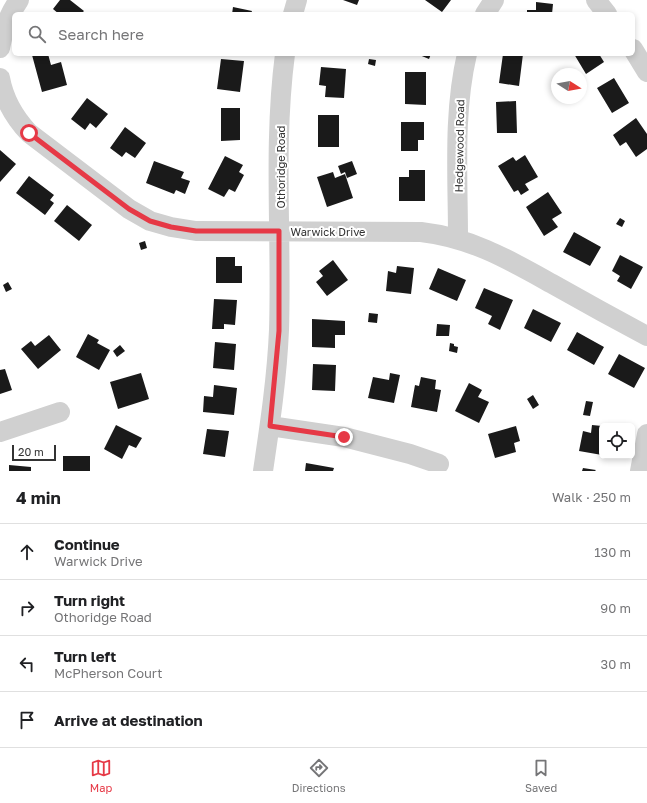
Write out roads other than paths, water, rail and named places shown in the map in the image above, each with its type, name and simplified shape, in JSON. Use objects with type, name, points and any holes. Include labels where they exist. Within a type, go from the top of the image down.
[{"type":"street","points":[[0,48],[9,16],[19,0]]},
{"type":"street","points":[[294,12],[297,0]]},
{"type":"street","points":[[486,12],[494,0]]},
{"type":"street","points":[[596,0],[605,12]]},
{"type":"street","points":[[635,52],[647,72]]},
{"type":"street","name":"Othoridge Road","points":[[263,471],[270,426],[279,331],[280,123],[285,56]]},
{"type":"street","name":"Hedgewood Road","points":[[458,238],[458,114],[460,92],[467,56]]},
{"type":"street","name":"Warwick Drive","points":[[0,78],[8,103],[18,120],[29,133],[129,209],[150,221],[171,227],[190,230],[421,232],[458,238],[485,248],[518,264],[647,336]]},
{"type":"street","points":[[0,432],[60,412]]},
{"type":"street","points":[[270,426],[344,437],[410,454],[439,464]]},
{"type":"street","points":[[640,471],[647,434]]}]
